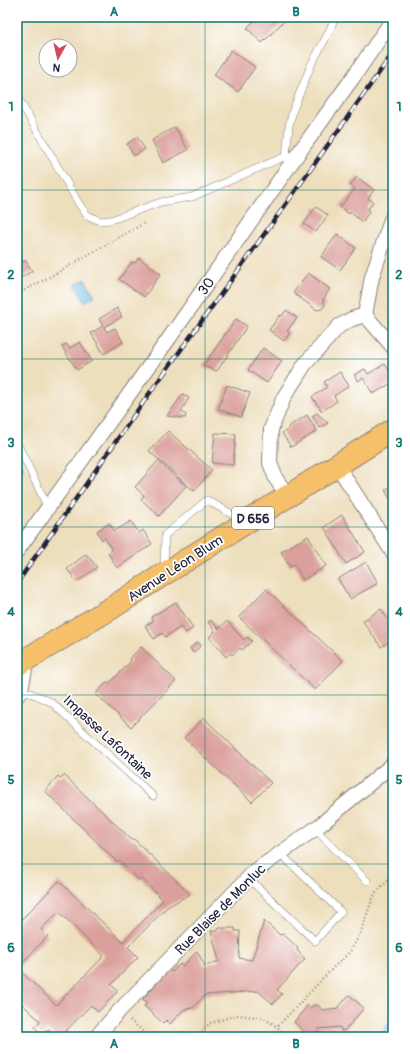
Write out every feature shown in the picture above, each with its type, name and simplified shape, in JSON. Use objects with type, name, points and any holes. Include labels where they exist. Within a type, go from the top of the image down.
[{"type":"main road","name":"Avenue Léon Blum","points":[[22,662],[113,607],[393,430]]},
{"type":"street","name":"30","points":[[17,550],[48,509],[166,343],[289,159],[352,79],[393,19]]},
{"type":"street","points":[[365,315],[372,277],[390,220],[393,217]]},
{"type":"street","points":[[365,315],[393,347]]},
{"type":"street","points":[[288,496],[276,479],[270,463],[271,429],[284,397],[306,364],[339,326],[352,319],[365,315]]},
{"type":"street","points":[[337,465],[393,553]]},
{"type":"street","points":[[19,693],[22,662]]},
{"type":"street","name":"Rue Blaise de Monluc","points":[[96,1037],[120,1010],[255,871],[315,828],[393,764]]},
{"type":"lane","points":[[17,96],[79,204],[87,215],[100,221],[111,220],[161,202],[192,197],[289,159],[289,126],[293,110],[312,65],[335,17]]},
{"type":"lane","points":[[17,443],[48,509]]},
{"type":"lane","points":[[164,574],[165,535],[207,500],[246,522]]},
{"type":"lane","name":"Impasse Lafontaine","points":[[19,693],[51,702],[153,796]]},
{"type":"lane","points":[[315,828],[367,881]]},
{"type":"lane","points":[[248,878],[316,941],[341,912],[280,853]]},
{"type":"path","points":[[17,294],[55,274],[152,218]]},
{"type":"path","points":[[277,1027],[350,952],[360,934],[376,892],[393,876]]},
{"type":"path","points":[[120,1010],[149,1037]]},
{"type":"path","points":[[196,1037],[210,1023],[238,1015],[264,1018],[277,1027],[287,1037]]},
{"type":"water","points":[[85,279],[95,296],[85,302],[75,285]]},
{"type":"building","points":[[258,17],[287,17],[262,43],[247,28]]},
{"type":"building","points":[[231,50],[255,67],[238,92],[214,75]]},
{"type":"building","points":[[175,127],[188,150],[163,163],[152,140]]},
{"type":"building","points":[[137,137],[145,149],[134,156],[127,144]]},
{"type":"building","points":[[357,177],[374,190],[368,198],[373,202],[368,209],[370,211],[362,222],[350,212],[349,214],[340,207],[355,189],[350,185]]},
{"type":"building","points":[[316,207],[328,215],[316,232],[304,224]]},
{"type":"building","points":[[337,234],[356,248],[340,270],[321,257]]},
{"type":"building","points":[[17,256],[21,262],[26,261],[32,271],[17,280]]},
{"type":"building","points":[[139,258],[161,274],[144,297],[119,279],[132,262],[135,263]]},
{"type":"building","points":[[308,273],[330,289],[323,300],[325,305],[322,309],[317,310],[293,293]]},
{"type":"building","points":[[117,308],[122,317],[104,327],[107,332],[115,328],[123,342],[104,354],[91,333],[103,326],[99,319]]},
{"type":"building","points":[[286,310],[297,318],[287,331],[290,333],[284,341],[269,330],[280,315],[282,316]]},
{"type":"building","points":[[236,319],[247,326],[217,371],[203,366]]},
{"type":"building","points":[[80,342],[92,361],[77,370],[62,347],[66,344],[70,348]]},
{"type":"building","points":[[263,348],[282,361],[267,383],[248,370]]},
{"type":"building","points":[[385,364],[393,376],[393,382],[373,394],[363,378],[358,381],[354,375],[365,369],[368,374]]},
{"type":"building","points":[[340,372],[349,386],[334,396],[337,401],[322,411],[312,397],[327,387],[324,382]]},
{"type":"building","points":[[227,385],[250,393],[241,417],[218,409]]},
{"type":"building","points":[[183,394],[189,398],[181,411],[186,415],[185,418],[167,416]]},
{"type":"building","points":[[317,413],[328,423],[320,428],[312,416]]},
{"type":"building","points":[[307,415],[317,431],[291,447],[282,433],[289,429],[288,427]]},
{"type":"building","points":[[168,431],[212,470],[194,491],[149,451]]},
{"type":"building","points":[[215,433],[236,434],[233,465],[212,463]]},
{"type":"building","points":[[158,461],[186,486],[159,516],[141,499],[144,495],[135,487]]},
{"type":"building","points":[[19,467],[23,476],[18,478],[17,468]]},
{"type":"building","points":[[393,485],[393,504],[385,490]]},
{"type":"building","points":[[342,515],[365,552],[346,564],[324,527]]},
{"type":"building","points":[[131,521],[139,533],[143,530],[152,544],[117,568],[108,553],[112,550],[105,538],[102,540],[97,531],[109,523],[115,531]]},
{"type":"building","points":[[308,536],[326,566],[303,580],[294,564],[290,567],[281,552]]},
{"type":"building","points":[[86,554],[97,567],[77,582],[67,569]]},
{"type":"building","points":[[366,562],[378,583],[350,599],[338,579]]},
{"type":"building","points":[[266,589],[343,661],[315,690],[239,617]]},
{"type":"building","points":[[176,602],[193,628],[186,633],[181,627],[165,637],[162,633],[154,639],[145,626],[153,621],[151,617]]},
{"type":"building","points":[[381,609],[393,626],[393,639],[381,647],[363,621]]},
{"type":"building","points":[[211,620],[219,629],[227,621],[244,640],[247,637],[252,641],[242,650],[240,648],[232,655],[230,653],[226,657],[209,637],[215,631],[208,622]]},
{"type":"building","points":[[198,642],[201,646],[193,653],[190,648]]},
{"type":"building","points":[[141,647],[176,681],[131,727],[96,694],[107,682],[109,684],[131,661],[129,659]]},
{"type":"building","points":[[204,718],[271,783],[252,802],[184,738]]},
{"type":"building","points":[[64,775],[132,840],[134,839],[190,894],[167,907],[128,947],[138,957],[111,985],[117,990],[117,992],[98,1012],[91,1005],[60,1037],[57,1037],[48,1029],[42,1035],[35,1027],[40,1021],[17,999],[17,968],[17,924],[59,881],[123,942],[163,900],[141,878],[139,880],[119,860],[117,862],[45,791],[58,776],[60,778]],"holes":[[[59,912],[104,956],[56,1005],[17,968],[48,936],[41,929]]]},
{"type":"building","points":[[264,921],[280,935],[283,934],[298,948],[297,950],[305,959],[277,990],[282,994],[273,1004],[258,991],[205,995],[193,1008],[184,1009],[170,1024],[166,1020],[163,1023],[144,1006],[147,1003],[143,999],[169,969],[172,972],[180,964],[183,966],[197,951],[205,966],[219,961],[211,931],[218,931],[219,928],[235,928],[235,931],[240,931],[239,958],[252,960]]},
{"type":"building","points":[[349,995],[364,1008],[345,1030],[341,1031],[340,1027],[318,1029],[318,1034],[308,1035],[294,1022],[308,1005],[310,1008],[314,1005],[318,1005],[322,1010],[338,1008]]},
{"type":"waterway","points":[[381,1037],[393,1019]]},
{"type":"railway","points":[[17,583],[149,394],[393,53]]}]
